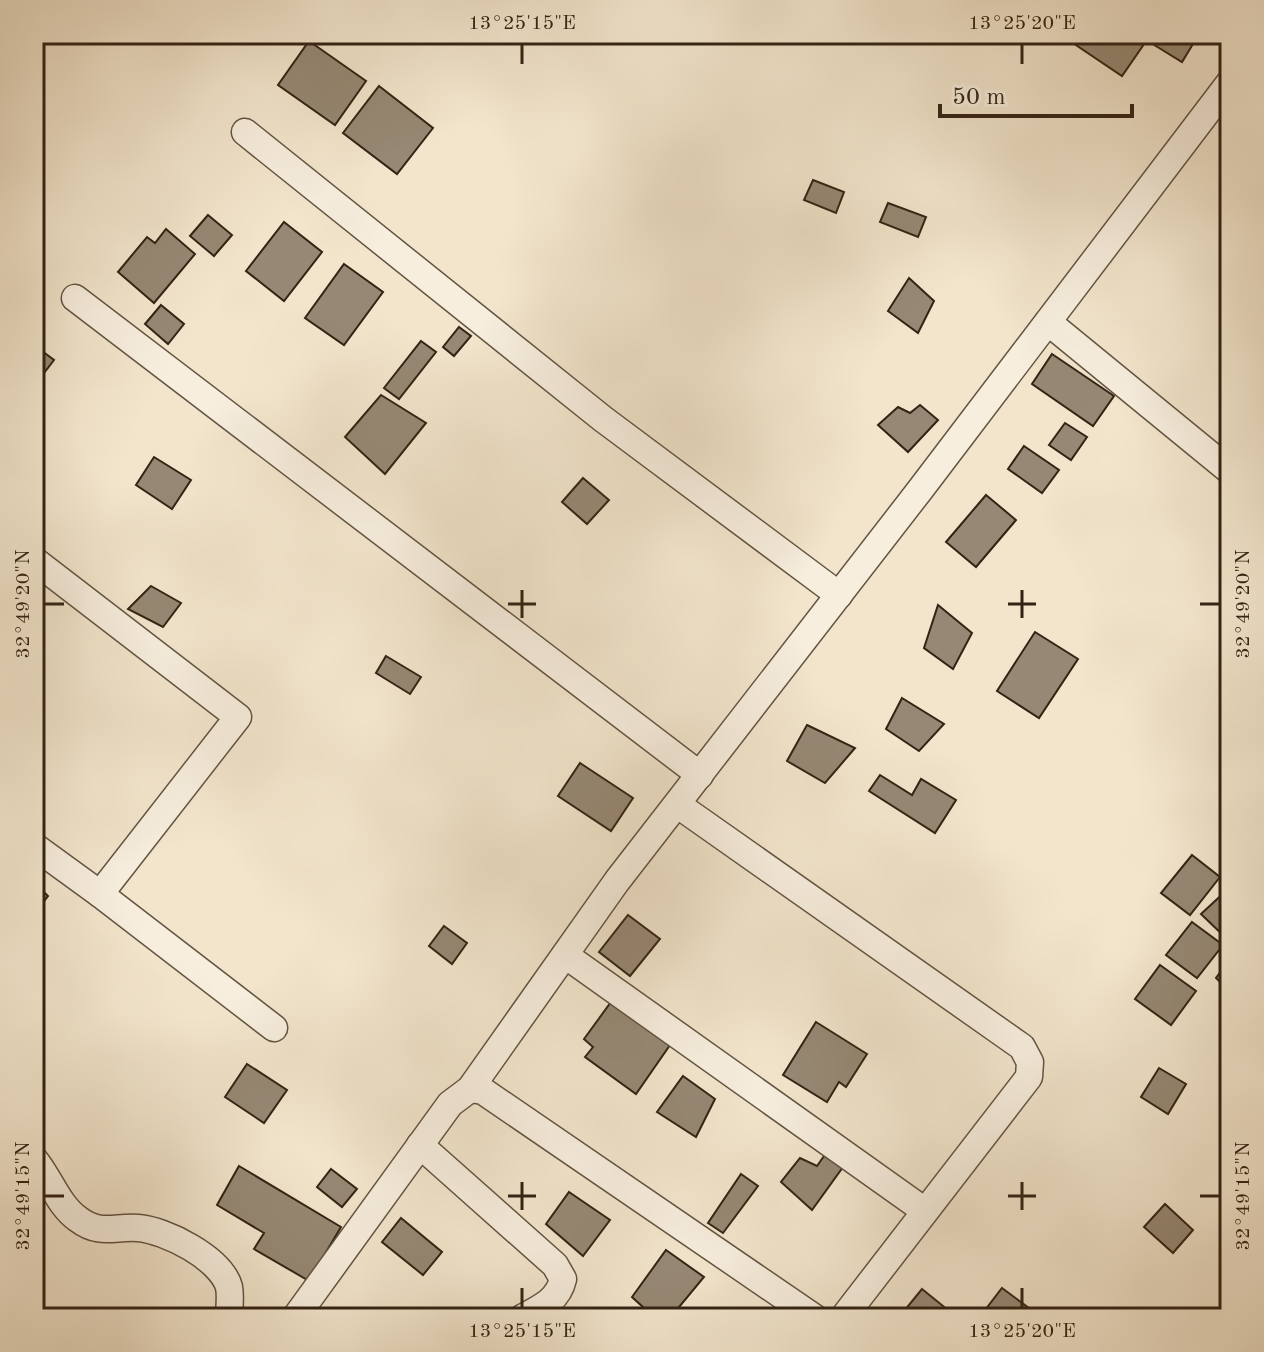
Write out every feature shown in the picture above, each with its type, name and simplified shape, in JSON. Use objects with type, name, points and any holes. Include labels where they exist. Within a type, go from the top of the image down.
[{"type":"street","points":[[295,1318],[450,1104],[470,1089],[617,881],[1230,82]]},
{"type":"street","points":[[245,132],[603,419],[839,595]]},
{"type":"street","points":[[75,298],[700,775]]},
{"type":"street","points":[[1048,322],[1230,471]]},
{"type":"street","points":[[34,560],[238,717],[100,894]]},
{"type":"street","points":[[678,805],[1022,1047],[1030,1062],[1029,1077],[843,1318]]},
{"type":"street","points":[[34,846],[274,1028]]},
{"type":"street","points":[[565,955],[925,1211]]},
{"type":"street","points":[[470,1089],[483,1091],[815,1318]]},
{"type":"street","points":[[420,1145],[555,1265],[563,1279],[560,1291],[552,1300],[522,1318]]},
{"type":"street","points":[[34,1159],[66,1209],[78,1220],[94,1228],[116,1231],[133,1227],[151,1229],[186,1244],[205,1258],[228,1285],[229,1318]]},
{"type":"building","points":[[1066,34],[1151,34],[1122,76],[1064,37]]},
{"type":"building","points":[[1156,34],[1199,34],[1182,62],[1151,43]]},
{"type":"building","points":[[309,41],[366,81],[335,125],[278,85]]},
{"type":"building","points":[[379,86],[433,128],[397,174],[343,133]]},
{"type":"building","points":[[813,180],[844,192],[836,213],[804,200]]},
{"type":"building","points":[[888,203],[926,217],[918,237],[880,222]]},
{"type":"building","points":[[208,215],[232,235],[214,256],[190,236]]},
{"type":"building","points":[[284,222],[322,252],[284,301],[246,271]]},
{"type":"building","points":[[166,229],[195,254],[154,303],[118,272],[147,237],[155,243]]},
{"type":"building","points":[[344,264],[383,292],[344,345],[305,318]]},
{"type":"building","points":[[909,278],[934,301],[918,333],[888,311]]},
{"type":"building","points":[[161,305],[184,324],[168,344],[145,324]]},
{"type":"building","points":[[459,327],[471,336],[454,356],[443,347]]},
{"type":"building","points":[[421,341],[436,352],[399,399],[384,388]]},
{"type":"building","points":[[34,345],[54,360],[34,386]]},
{"type":"building","points":[[1052,354],[1114,396],[1093,426],[1032,384]]},
{"type":"building","points":[[381,395],[426,423],[385,474],[345,437]]},
{"type":"building","points":[[920,405],[938,420],[908,452],[878,425],[898,407],[910,413]]},
{"type":"building","points":[[1065,423],[1087,437],[1071,460],[1049,445]]},
{"type":"building","points":[[1024,446],[1059,470],[1042,493],[1008,469]]},
{"type":"building","points":[[154,457],[191,480],[172,509],[136,485]]},
{"type":"building","points":[[583,478],[609,500],[587,524],[562,502]]},
{"type":"building","points":[[986,495],[1016,520],[976,567],[946,542]]},
{"type":"building","points":[[151,586],[181,603],[163,627],[128,609]]},
{"type":"building","points":[[938,605],[972,633],[953,669],[924,648]]},
{"type":"building","points":[[1035,632],[1078,659],[1039,718],[997,691]]},
{"type":"building","points":[[386,656],[421,677],[410,694],[376,673]]},
{"type":"building","points":[[902,698],[944,724],[919,751],[886,729]]},
{"type":"building","points":[[807,725],[855,748],[825,783],[787,761]]},
{"type":"building","points":[[580,763],[633,798],[611,831],[558,796]]},
{"type":"building","points":[[880,775],[912,795],[921,779],[956,800],[935,833],[869,791]]},
{"type":"building","points":[[1192,855],[1220,877],[1190,915],[1161,893]]},
{"type":"building","points":[[34,882],[48,896],[34,914]]},
{"type":"building","points":[[1227,890],[1230,893],[1230,936],[1227,939],[1201,914]]},
{"type":"building","points":[[628,915],[660,939],[630,976],[599,952]]},
{"type":"building","points":[[1192,922],[1223,945],[1197,978],[1166,955]]},
{"type":"building","points":[[444,926],[467,943],[452,964],[429,946]]},
{"type":"building","points":[[1230,959],[1230,992],[1216,978]]},
{"type":"building","points":[[1160,965],[1196,991],[1171,1025],[1135,999]]},
{"type":"building","points":[[611,1002],[670,1045],[636,1094],[585,1057],[593,1047],[584,1039]]},
{"type":"building","points":[[816,1022],[867,1054],[846,1087],[839,1082],[827,1102],[783,1075]]},
{"type":"building","points":[[247,1064],[287,1090],[264,1123],[225,1097]]},
{"type":"building","points":[[1159,1068],[1186,1084],[1168,1114],[1141,1097]]},
{"type":"building","points":[[683,1076],[715,1099],[696,1137],[657,1112]]},
{"type":"building","points":[[824,1156],[843,1167],[812,1210],[781,1182],[800,1158],[817,1166]]},
{"type":"building","points":[[239,1166],[341,1227],[309,1281],[254,1249],[264,1233],[217,1205]]},
{"type":"building","points":[[331,1169],[357,1189],[342,1207],[317,1187]]},
{"type":"building","points":[[741,1174],[758,1186],[723,1233],[708,1223]]},
{"type":"building","points":[[569,1192],[610,1220],[583,1256],[546,1224]]},
{"type":"building","points":[[1165,1204],[1193,1230],[1173,1253],[1144,1227]]},
{"type":"building","points":[[401,1218],[442,1252],[423,1275],[382,1242]]},
{"type":"building","points":[[666,1250],[704,1277],[670,1318],[655,1318],[632,1297]]},
{"type":"building","points":[[1002,1288],[1033,1311],[1028,1318],[979,1318]]},
{"type":"building","points":[[922,1289],[948,1310],[941,1318],[900,1316]]}]
